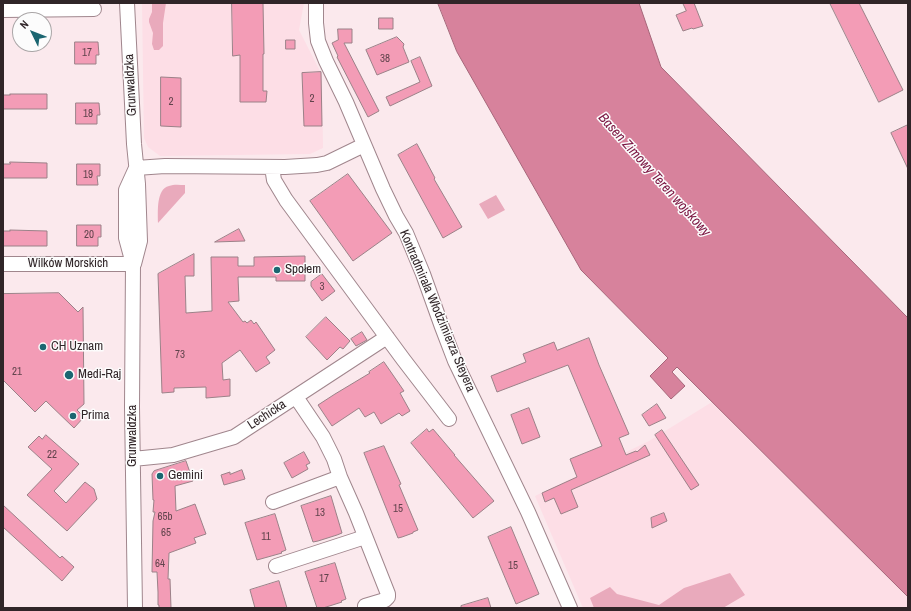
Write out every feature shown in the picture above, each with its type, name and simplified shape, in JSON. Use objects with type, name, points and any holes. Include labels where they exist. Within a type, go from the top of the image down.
[{"type":"street","name":"Grunwaldzka","points":[[127,3],[136,168],[126,190],[126,238],[133,264],[135,608]]},
{"type":"street","name":"Kontradmirała Włodzimierza Steyera","points":[[316,4],[318,41],[326,61],[354,119],[383,189],[406,233],[423,274],[455,361],[528,512],[570,608]]},
{"type":"street","points":[[3,10],[94,9]]},
{"type":"street","points":[[136,168],[165,166],[308,166],[327,163],[364,145]]},
{"type":"street","points":[[272,167],[274,180],[286,200],[449,419]]},
{"type":"street","name":"Wilków Morskich","points":[[3,264],[133,264]]},
{"type":"street","name":"Lechicka","points":[[133,459],[173,455],[234,437],[387,337]]},
{"type":"street","points":[[296,397],[323,437],[334,459],[388,594],[388,597],[385,600],[365,606]]},
{"type":"street","points":[[273,502],[340,477]]},
{"type":"street","points":[[276,566],[365,537]]},
{"type":"shaded area","points":[[142,3],[304,3],[299,30],[322,75],[323,148],[310,154],[160,156],[148,147],[144,138]]},
{"type":"shaded area","points":[[152,3],[166,3],[163,23],[163,46],[159,50],[154,50],[152,44],[153,33],[149,19],[152,12]]},
{"type":"shaded area","points":[[171,185],[185,185],[185,193],[158,223],[158,207],[162,192],[165,188]]},
{"type":"shaded area","points":[[496,195],[505,210],[488,219],[479,204]]},
{"type":"shaded area","points":[[712,402],[908,597],[908,608],[583,608],[535,496],[649,441]]},
{"type":"shaded area","points":[[730,573],[745,595],[723,608],[594,608],[590,598],[610,587],[617,594],[659,605],[684,588]]},
{"type":"water","name":"Basen Zimowy Teren wojskowy","points":[[438,3],[639,3],[661,67],[908,318],[908,597],[677,367],[672,372],[685,386],[671,399],[650,376],[668,358],[581,270],[457,52]]},
{"type":"building","points":[[232,3],[263,3],[263,91],[267,91],[266,102],[240,102],[240,55],[233,56]]},
{"type":"building","points":[[683,3],[694,3],[703,26],[683,31],[676,15],[686,11]]},
{"type":"building","points":[[830,3],[859,3],[903,90],[879,102]]},
{"type":"building","points":[[379,18],[393,18],[393,29],[379,29]]},
{"type":"building","points":[[338,29],[352,29],[352,43],[344,43],[379,111],[368,117],[337,57],[338,56],[332,43],[338,40]]},
{"type":"building","points":[[397,37],[404,44],[403,47],[409,62],[377,75],[366,50]]},
{"type":"building","points":[[286,40],[295,40],[295,49],[286,49]]},
{"type":"building","points":[[75,42],[98,42],[99,55],[96,55],[96,64],[75,64]]},
{"type":"building","points":[[420,57],[432,86],[390,106],[386,97],[420,82],[411,61]]},
{"type":"building","points":[[321,72],[322,126],[304,126],[302,73]]},
{"type":"building","points":[[161,77],[181,78],[181,127],[161,126]]},
{"type":"building","points":[[47,94],[47,109],[3,109],[3,95]]},
{"type":"building","points":[[76,103],[99,103],[100,115],[97,115],[97,124],[76,124]]},
{"type":"building","points":[[908,125],[908,169],[891,133]]},
{"type":"building","points":[[417,144],[435,178],[434,179],[462,227],[443,238],[398,155]]},
{"type":"building","points":[[10,162],[47,163],[47,178],[3,178],[3,164],[10,164]]},
{"type":"building","points":[[77,164],[100,164],[100,176],[97,176],[98,185],[77,185]]},
{"type":"building","points":[[348,174],[392,233],[353,261],[310,201]]},
{"type":"building","points":[[77,225],[101,225],[101,237],[98,237],[98,246],[77,246]]},
{"type":"building","points":[[239,229],[245,241],[215,242]]},
{"type":"building","points":[[3,231],[47,231],[47,246],[3,246]]},
{"type":"building","points":[[194,254],[194,276],[185,276],[186,313],[212,311],[211,257],[238,257],[238,266],[254,266],[254,257],[305,256],[305,281],[276,281],[276,277],[238,277],[239,301],[228,302],[243,322],[245,321],[247,323],[251,320],[254,324],[256,322],[275,350],[266,357],[270,363],[256,372],[240,350],[222,363],[223,380],[230,379],[230,396],[206,398],[206,387],[174,388],[174,392],[162,393],[158,274]]},
{"type":"building","points":[[322,274],[335,291],[322,301],[311,286],[311,282]]},
{"type":"building","name":"CH Uznam","points":[[59,293],[78,312],[83,307],[84,404],[77,410],[84,417],[74,428],[46,401],[35,412],[3,380],[3,294]]},
{"type":"building","points":[[326,317],[350,341],[343,349],[340,347],[327,360],[306,337]]},
{"type":"building","points":[[362,332],[367,340],[356,346],[351,339]]},
{"type":"building","points":[[589,338],[629,434],[619,438],[626,455],[636,451],[637,452],[645,445],[650,455],[571,490],[578,507],[561,514],[554,498],[545,502],[542,493],[577,477],[570,459],[602,446],[568,365],[497,392],[491,376],[526,362],[523,354],[554,342],[557,350]]},
{"type":"building","points":[[384,362],[404,391],[400,393],[410,411],[402,416],[399,413],[381,424],[374,412],[365,417],[359,408],[332,426],[318,405],[370,373],[369,372]]},
{"type":"building","points":[[657,404],[666,418],[649,426],[642,415]]},
{"type":"building","points":[[529,408],[540,437],[522,444],[511,415]]},
{"type":"building","points":[[427,429],[429,432],[433,429],[494,501],[473,518],[411,443]]},
{"type":"building","points":[[662,430],[699,485],[691,490],[655,435]]},
{"type":"building","points":[[46,435],[79,464],[54,491],[66,503],[85,482],[94,489],[97,499],[67,531],[27,495],[52,469],[28,447],[39,436],[42,439]]},
{"type":"building","points":[[384,446],[401,484],[399,485],[418,530],[398,538],[364,453]]},
{"type":"building","points":[[304,452],[310,463],[306,465],[308,469],[292,478],[284,463]]},
{"type":"building","points":[[186,461],[193,481],[175,486],[176,511],[195,504],[206,534],[194,538],[196,543],[169,553],[168,579],[170,579],[171,608],[159,608],[157,572],[152,572],[153,521],[155,512],[153,512],[154,500],[152,474],[154,471]]},
{"type":"building","points":[[242,470],[245,479],[224,485],[221,475]]},
{"type":"building","points":[[331,496],[342,533],[313,542],[301,506]]},
{"type":"building","points":[[3,505],[60,558],[62,556],[74,567],[62,581],[3,527]]},
{"type":"building","points":[[664,513],[667,521],[652,528],[651,518]]},
{"type":"building","points":[[275,514],[286,550],[281,552],[282,553],[257,560],[245,523]]},
{"type":"building","points":[[511,527],[539,594],[516,604],[488,537]]},
{"type":"building","points":[[335,563],[346,599],[341,601],[342,602],[323,608],[317,608],[305,572]]},
{"type":"building","points":[[279,581],[287,608],[255,608],[250,590]]},
{"type":"building","points":[[488,598],[491,608],[461,608],[461,606]]},
{"type":"place","name":"Społem","points":[[277,270]]},
{"type":"place","name":"CH Uznam","points":[[43,347]]},
{"type":"place","name":"Medi-Raj","points":[[69,375]]},
{"type":"place","name":"Prima","points":[[73,416]]},
{"type":"place","name":"Gemini","points":[[160,476]]}]
